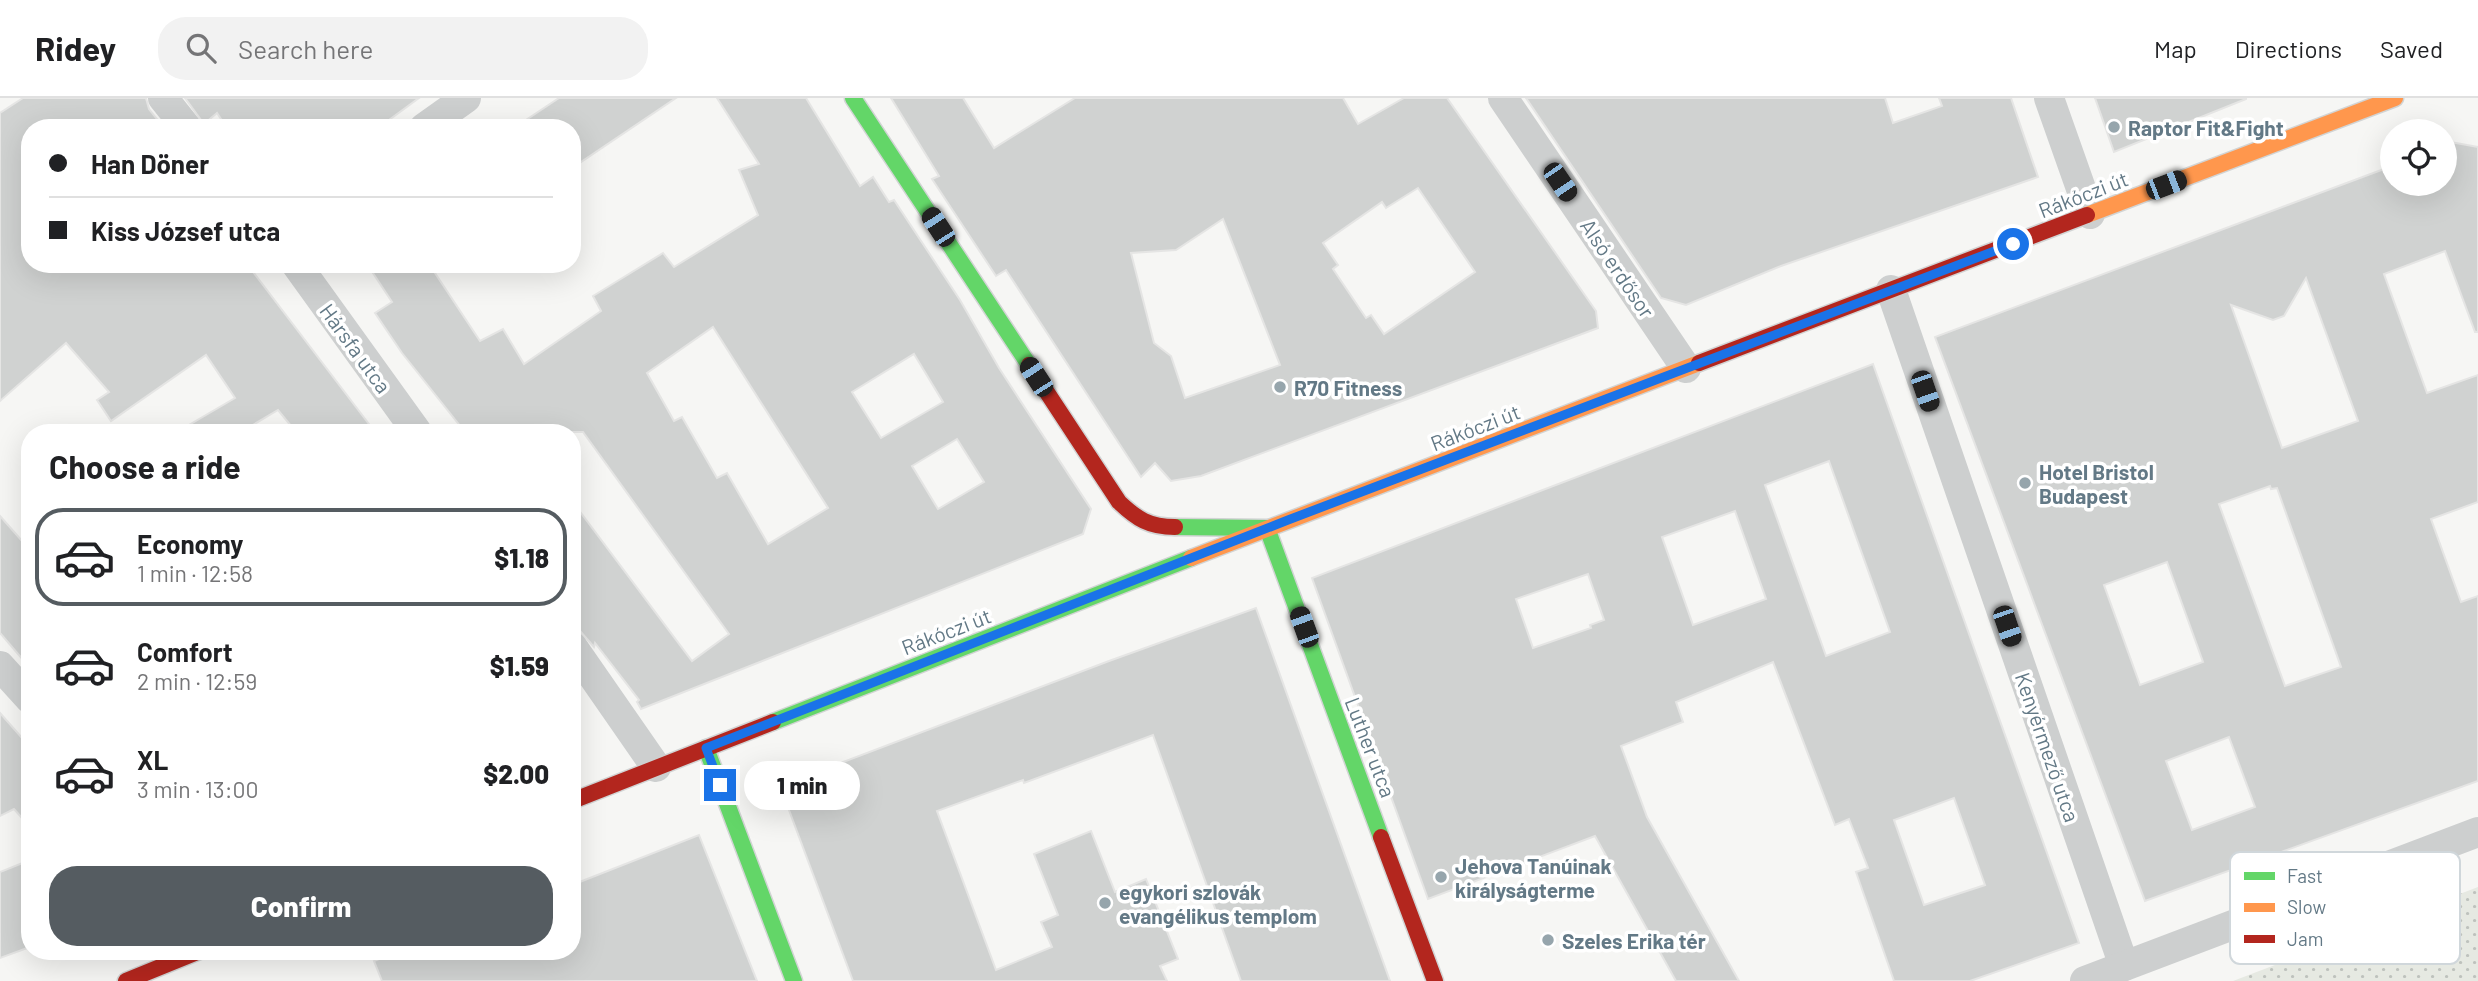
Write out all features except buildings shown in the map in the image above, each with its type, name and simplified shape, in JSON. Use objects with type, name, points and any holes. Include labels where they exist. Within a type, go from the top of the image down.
[{"type":"main road","points":[[853,98],[1119,502],[1137,519],[1162,527],[1267,528]]},
{"type":"main road","name":"Rákóczi út","points":[[581,797],[1267,528],[2395,98]]},
{"type":"main road","name":"Luther utca","points":[[1267,528],[1435,981]]},
{"type":"main road","points":[[706,748],[794,981]]},
{"type":"main road","points":[[127,981],[178,960]]},
{"type":"street","points":[[163,98],[180,119]]},
{"type":"street","points":[[437,119],[466,98]]},
{"type":"street","name":"Alsó erdősor","points":[[1503,98],[1686,368]]},
{"type":"street","points":[[2049,98],[2090,214]]},
{"type":"street","name":"Hársfa utca","points":[[302,273],[411,424]]},
{"type":"street","name":"Kenyérmező utca","points":[[1891,290],[2124,966]]},
{"type":"street","points":[[581,659],[656,767]]},
{"type":"street","points":[[0,666],[21,689]]},
{"type":"street","points":[[2425,852],[2478,832]]},
{"type":"street","points":[[2085,981],[2230,926]]},
{"type":"shaded area","points":[[2478,887],[2478,981],[2233,981],[2277,964],[2460,964],[2460,894]]},
{"type":"traffic: fast","points":[[853,98],[1029,365]]},
{"type":"traffic: fast","points":[[1175,527],[1267,528],[1381,837]]},
{"type":"traffic: fast","points":[[773,722],[1191,558]]},
{"type":"traffic: fast","points":[[706,748],[794,981]]},
{"type":"traffic: slow","points":[[2087,215],[2395,98]]},
{"type":"traffic: slow","points":[[1191,558],[1699,363]]},
{"type":"traffic: jam","points":[[1699,363],[2087,215]]},
{"type":"traffic: jam","points":[[1029,365],[1119,502],[1144,521],[1175,527]]},
{"type":"traffic: jam","points":[[581,797],[773,722]]},
{"type":"traffic: jam","points":[[1381,837],[1435,981]]},
{"type":"traffic: jam","points":[[126,981],[177,960]]},
{"type":"place","name":"Raptor Fit&Fight","points":[[2114,127]]},
{"type":"place","name":"R70 Fitness","points":[[1280,387]]},
{"type":"place","name":"Hotel Bristol Budapest","points":[[2025,483]]},
{"type":"place","name":"Jehova Tanúinak királyságterme","points":[[1441,877]]},
{"type":"place","name":"egykori szlovák evangélikus templom","points":[[1105,903]]},
{"type":"place","name":"Szeles Erika tér","points":[[1548,940]]},
{"type":"route","points":[[720,785],[706,748],[1288,520],[2013,244]]}]
